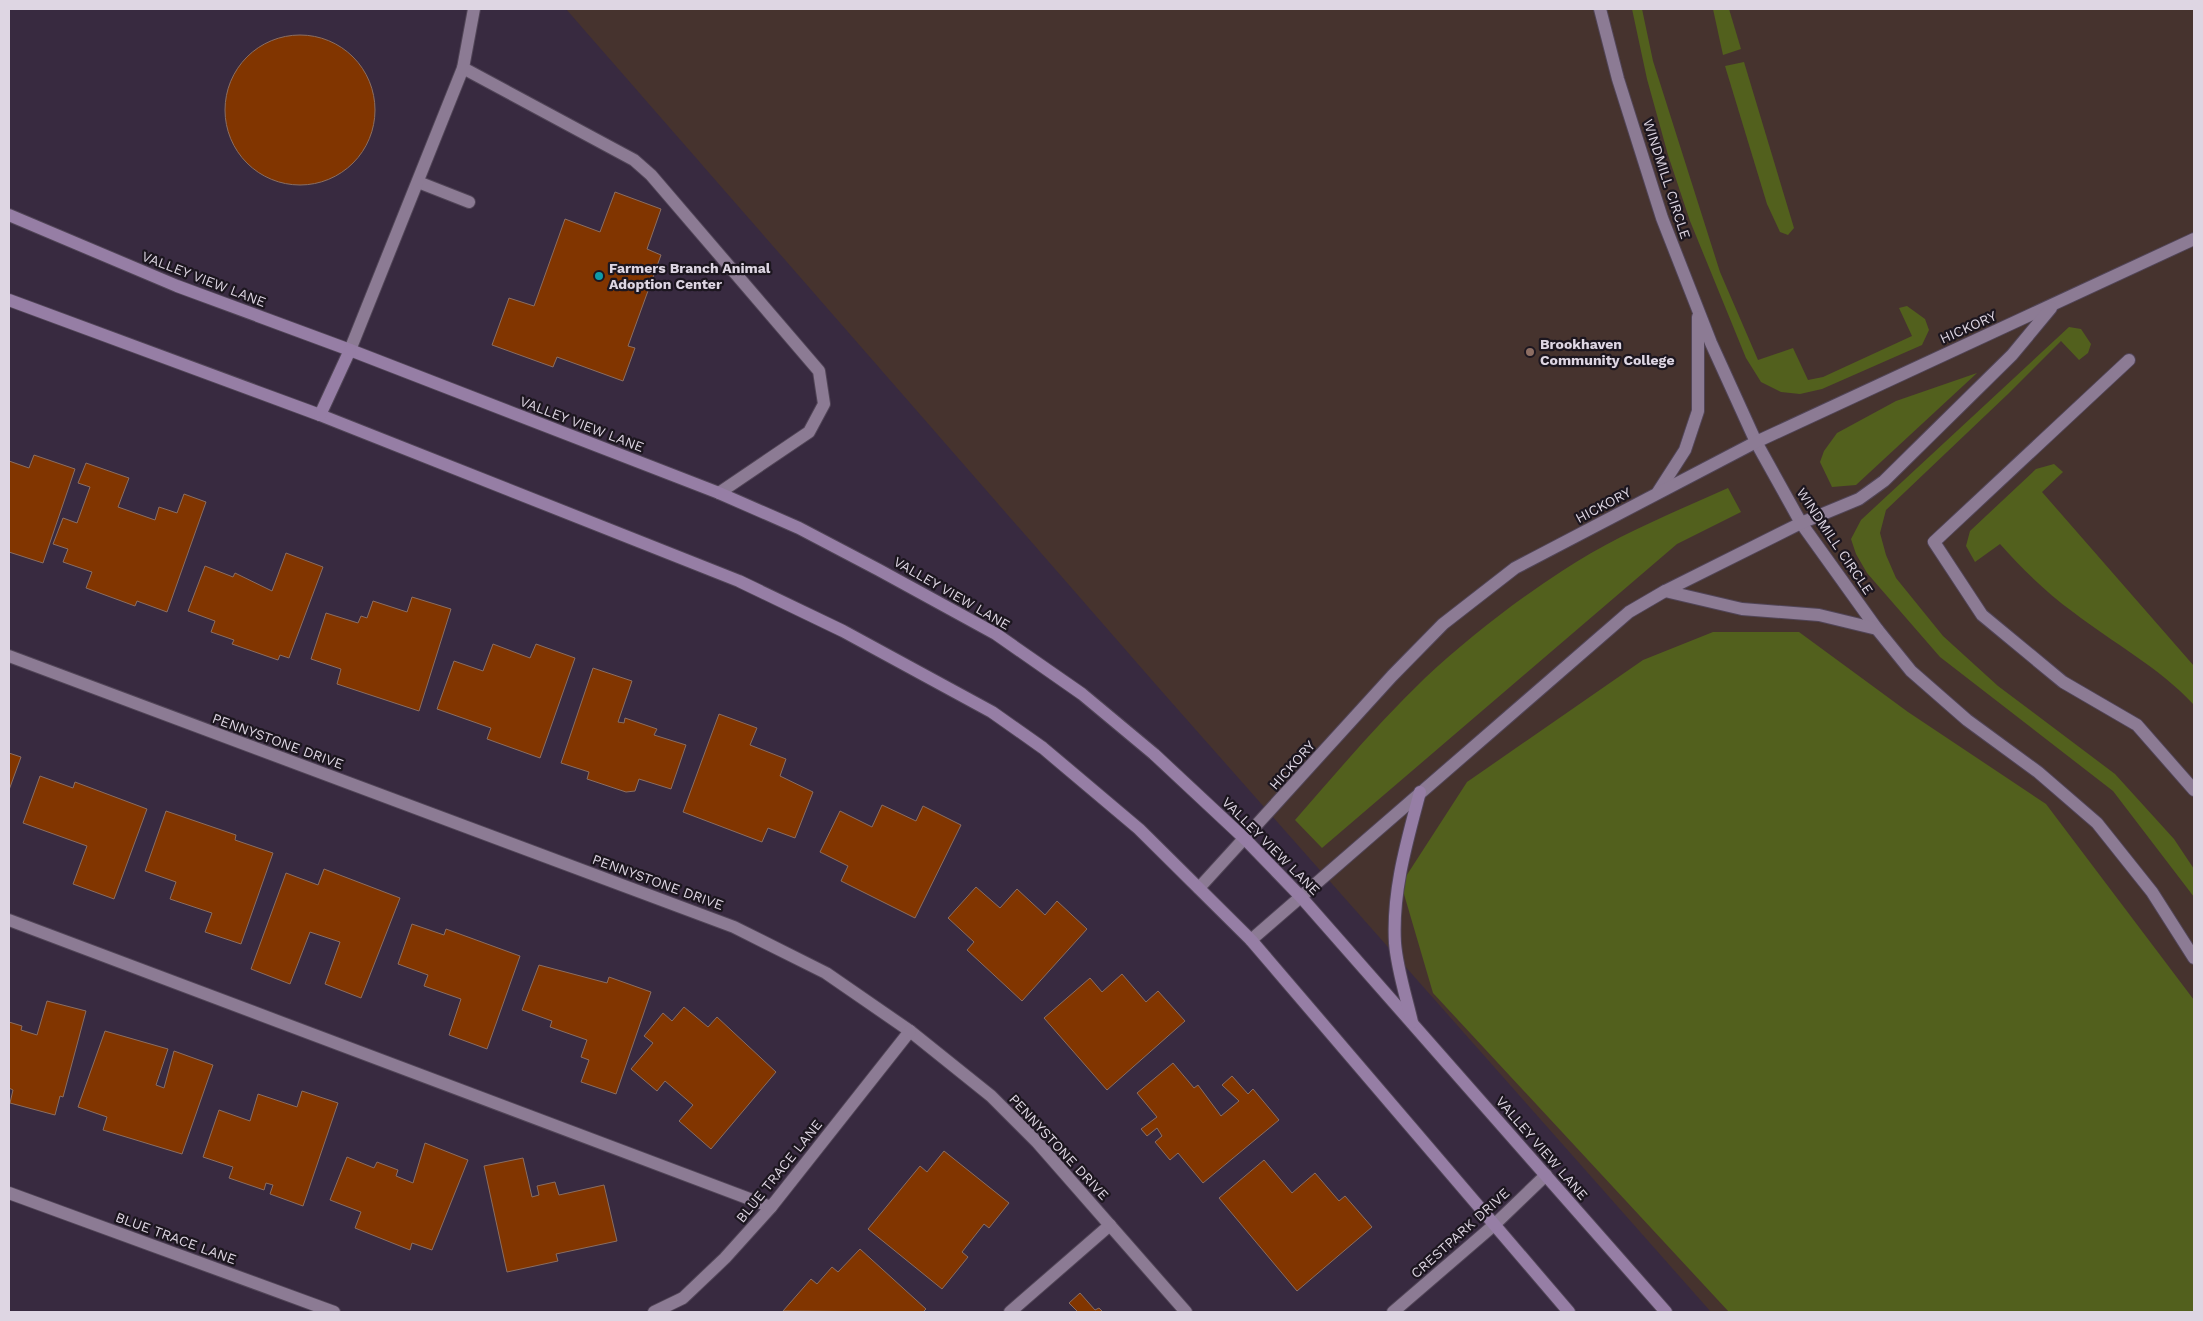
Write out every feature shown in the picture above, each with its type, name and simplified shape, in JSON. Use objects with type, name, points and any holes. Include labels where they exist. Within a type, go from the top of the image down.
[{"type":"main road","name":"VALLEY VIEW LANE","points":[[9,215],[177,286],[350,350],[719,493],[807,532],[996,634],[1082,694],[1154,754],[1245,839],[1301,897],[1666,1312]]},
{"type":"main road","points":[[9,300],[320,415],[739,581],[843,631],[992,712],[1043,748],[1139,829],[1250,940],[1569,1312]]},
{"type":"main road","points":[[320,415],[350,350]]},
{"type":"main road","points":[[1412,1022],[1395,944],[1396,905],[1401,860],[1420,792]]},
{"type":"street","points":[[350,350],[463,68],[474,9]]},
{"type":"street","name":"WINDMILL CIRCLE","points":[[1600,9],[1618,79],[1662,218],[1698,310],[1756,442],[1801,523],[1877,629],[1911,671],[1967,720],[2038,772],[2097,823],[2152,892],[2194,958]]},
{"type":"street","points":[[463,68],[634,160],[651,175],[819,371],[824,404],[809,432],[719,493]]},
{"type":"street","points":[[418,182],[469,202]]},
{"type":"street","name":"HICKORY","points":[[1199,888],[1392,676],[1443,624],[1515,568],[1756,442],[2194,240]]},
{"type":"street","name":"HICKORY","points":[[1250,940],[1628,612],[1665,591],[1801,523],[1859,499],[1884,481],[2012,356],[2053,306]]},
{"type":"street","points":[[1658,493],[1685,450],[1698,411],[1698,310]]},
{"type":"street","points":[[2130,360],[1934,542],[1982,615],[2063,682],[2137,725],[2194,790]]},
{"type":"street","points":[[1665,591],[1742,609],[1818,615],[1877,629]]},
{"type":"street","name":"PENNYSTONE DRIVE","points":[[9,656],[734,927],[826,973],[910,1031],[991,1096],[1037,1142],[1186,1312]]},
{"type":"street","points":[[9,920],[771,1207]]},
{"type":"street","name":"BLUE TRACE LANE","points":[[654,1312],[683,1298],[725,1258],[771,1207],[910,1031]]},
{"type":"street","name":"CRESTPARK DRIVE","points":[[1393,1312],[1494,1225],[1546,1175]]},
{"type":"street","name":"BLUE TRACE LANE","points":[[9,1193],[334,1312]]},
{"type":"street","points":[[1010,1312],[1110,1224]]},
{"type":"shaded area","name":"Brookhaven Community College","points":[[566,9],[2194,9],[2194,1312],[1711,1312],[1165,695]]},
{"type":"green space","points":[[1632,9],[1642,9],[1653,61],[1720,272],[1758,360],[1793,348],[1808,380],[1823,377],[1912,336],[1899,308],[1907,306],[1925,319],[1929,330],[1922,345],[1822,389],[1800,394],[1781,392],[1761,382],[1746,358],[1690,221],[1668,155],[1647,79]]},
{"type":"green space","points":[[1713,9],[1729,9],[1741,49],[1723,55]]},
{"type":"green space","points":[[1744,62],[1794,228],[1788,235],[1780,232],[1767,204],[1725,66]]},
{"type":"green space","points":[[2069,327],[2081,329],[2091,344],[2088,353],[2079,360],[2061,341],[1886,510],[1880,533],[1886,555],[1896,578],[1943,636],[1998,686],[2115,774],[2174,839],[2194,869],[2194,897],[2113,791],[1940,657],[1867,573],[1856,554],[1851,539],[1861,520]]},
{"type":"green space","points":[[1977,373],[1856,485],[1832,487],[1820,462],[1824,451],[1837,433],[1896,401]]},
{"type":"green space","points":[[2054,464],[2063,472],[2042,492],[2194,666],[2194,705],[2151,667],[2053,596],[2000,544],[1975,562],[1966,546],[1970,531],[2036,469]]},
{"type":"green space","points":[[1728,488],[1741,512],[1677,544],[1322,848],[1295,820],[1358,748],[1425,678],[1474,635],[1526,595],[1602,547],[1643,526]]},
{"type":"green space","points":[[1713,632],[1799,632],[1908,712],[2046,804],[2194,1000],[2194,1312],[1729,1312],[1433,993],[1401,884],[1467,782],[1643,660]]},
{"type":"building","points":[[300,35],[315,36],[329,41],[353,57],[369,81],[374,95],[374,125],[369,139],[353,163],[329,179],[315,184],[300,185],[285,184],[271,179],[247,163],[231,139],[226,125],[225,110],[226,95],[231,81],[247,57],[271,41],[285,36]]},
{"type":"building","name":"Farmers Branch Animal Adoption Center","points":[[615,192],[661,209],[647,249],[661,255],[628,346],[635,348],[623,381],[557,357],[553,367],[492,345],[509,298],[534,306],[565,219],[600,232]]},
{"type":"building","points":[[34,455],[75,469],[43,563],[9,552],[9,461],[29,468]]},
{"type":"building","points":[[86,463],[129,478],[118,507],[155,520],[159,507],[177,513],[184,494],[206,502],[167,612],[137,601],[135,606],[86,588],[92,572],[63,562],[68,549],[53,544],[63,518],[77,523],[90,487],[78,483]]},
{"type":"building","points":[[286,553],[323,567],[289,658],[280,655],[278,660],[232,644],[234,640],[211,632],[215,621],[188,611],[205,566],[233,577],[235,573],[272,591]]},
{"type":"building","points":[[412,597],[451,609],[419,711],[337,684],[341,669],[311,659],[326,613],[358,623],[361,616],[367,618],[373,601],[407,612]]},
{"type":"building","points":[[493,644],[530,658],[536,644],[575,658],[540,758],[487,739],[491,728],[437,709],[454,661],[483,671]]},
{"type":"building","points":[[593,668],[632,681],[618,722],[624,723],[625,718],[657,729],[654,735],[686,745],[671,789],[639,779],[635,791],[626,792],[587,779],[589,772],[561,763]]},
{"type":"building","points":[[719,714],[757,728],[750,745],[786,759],[780,776],[813,792],[795,838],[768,828],[762,842],[683,812]]},
{"type":"building","points":[[9,753],[21,757],[9,790]]},
{"type":"building","points":[[40,776],[73,788],[75,782],[147,809],[114,899],[73,884],[87,846],[23,823]]},
{"type":"building","points":[[882,805],[916,821],[923,806],[961,825],[915,918],[841,881],[848,866],[820,852],[840,811],[872,827]]},
{"type":"building","points":[[166,811],[236,835],[235,840],[273,853],[241,944],[205,932],[212,913],[170,899],[176,882],[145,871]]},
{"type":"building","points":[[324,869],[400,898],[361,998],[325,984],[340,942],[310,932],[290,984],[251,969],[286,873],[318,885]]},
{"type":"building","points":[[976,887],[1000,908],[1017,889],[1045,915],[1057,901],[1087,929],[1022,1001],[967,950],[974,942],[948,918]]},
{"type":"building","points":[[412,924],[444,935],[446,929],[520,956],[487,1049],[449,1035],[461,999],[424,986],[428,975],[398,964]]},
{"type":"building","points":[[539,965],[607,983],[609,977],[651,992],[616,1094],[581,1082],[589,1060],[581,1057],[587,1040],[550,1027],[552,1021],[522,1010]]},
{"type":"building","points":[[1122,974],[1146,1002],[1158,991],[1185,1021],[1107,1090],[1044,1018],[1090,978],[1102,992]]},
{"type":"building","points":[[47,1001],[86,1011],[63,1097],[60,1096],[55,1115],[10,1103],[13,1090],[9,1088],[9,1022],[22,1026],[21,1030],[37,1035]]},
{"type":"building","points":[[684,1007],[708,1027],[717,1017],[776,1072],[711,1149],[679,1121],[693,1105],[665,1081],[657,1091],[631,1069],[653,1043],[644,1036],[663,1013],[672,1021]]},
{"type":"building","points":[[105,1031],[168,1049],[156,1085],[164,1088],[174,1051],[213,1065],[182,1154],[103,1130],[107,1117],[78,1107]]},
{"type":"building","points":[[1173,1063],[1194,1088],[1198,1085],[1221,1116],[1239,1101],[1222,1085],[1232,1076],[1248,1094],[1253,1089],[1279,1120],[1203,1183],[1178,1153],[1170,1160],[1155,1142],[1162,1136],[1157,1128],[1147,1136],[1141,1129],[1157,1117],[1137,1093]]},
{"type":"building","points":[[302,1091],[338,1103],[303,1206],[270,1194],[273,1185],[266,1183],[264,1190],[229,1178],[233,1167],[203,1157],[219,1110],[250,1121],[258,1094],[297,1107]]},
{"type":"building","points":[[425,1143],[468,1160],[432,1250],[412,1243],[410,1250],[355,1228],[361,1212],[330,1200],[347,1157],[374,1168],[377,1162],[398,1170],[396,1176],[413,1183]]},
{"type":"building","points":[[944,1151],[1009,1203],[989,1228],[984,1224],[962,1252],[968,1257],[942,1289],[868,1229],[920,1166],[927,1172]]},
{"type":"building","points":[[523,1158],[532,1197],[539,1195],[537,1186],[555,1182],[559,1195],[604,1185],[617,1241],[556,1254],[558,1261],[507,1272],[484,1166]]},
{"type":"building","points":[[1264,1160],[1292,1193],[1315,1173],[1339,1201],[1345,1196],[1372,1227],[1297,1291],[1219,1198]]},
{"type":"building","points":[[860,1249],[926,1309],[923,1312],[783,1311],[811,1279],[817,1284],[832,1267],[838,1272]]},
{"type":"building","points":[[1080,1293],[1095,1310],[1099,1308],[1103,1312],[1078,1312],[1069,1303]]},
{"type":"place","name":"Farmers Branch Animal Adoption Center","points":[[599,276]]},
{"type":"place","name":"Brookhaven Community College","points":[[1530,352]]}]
